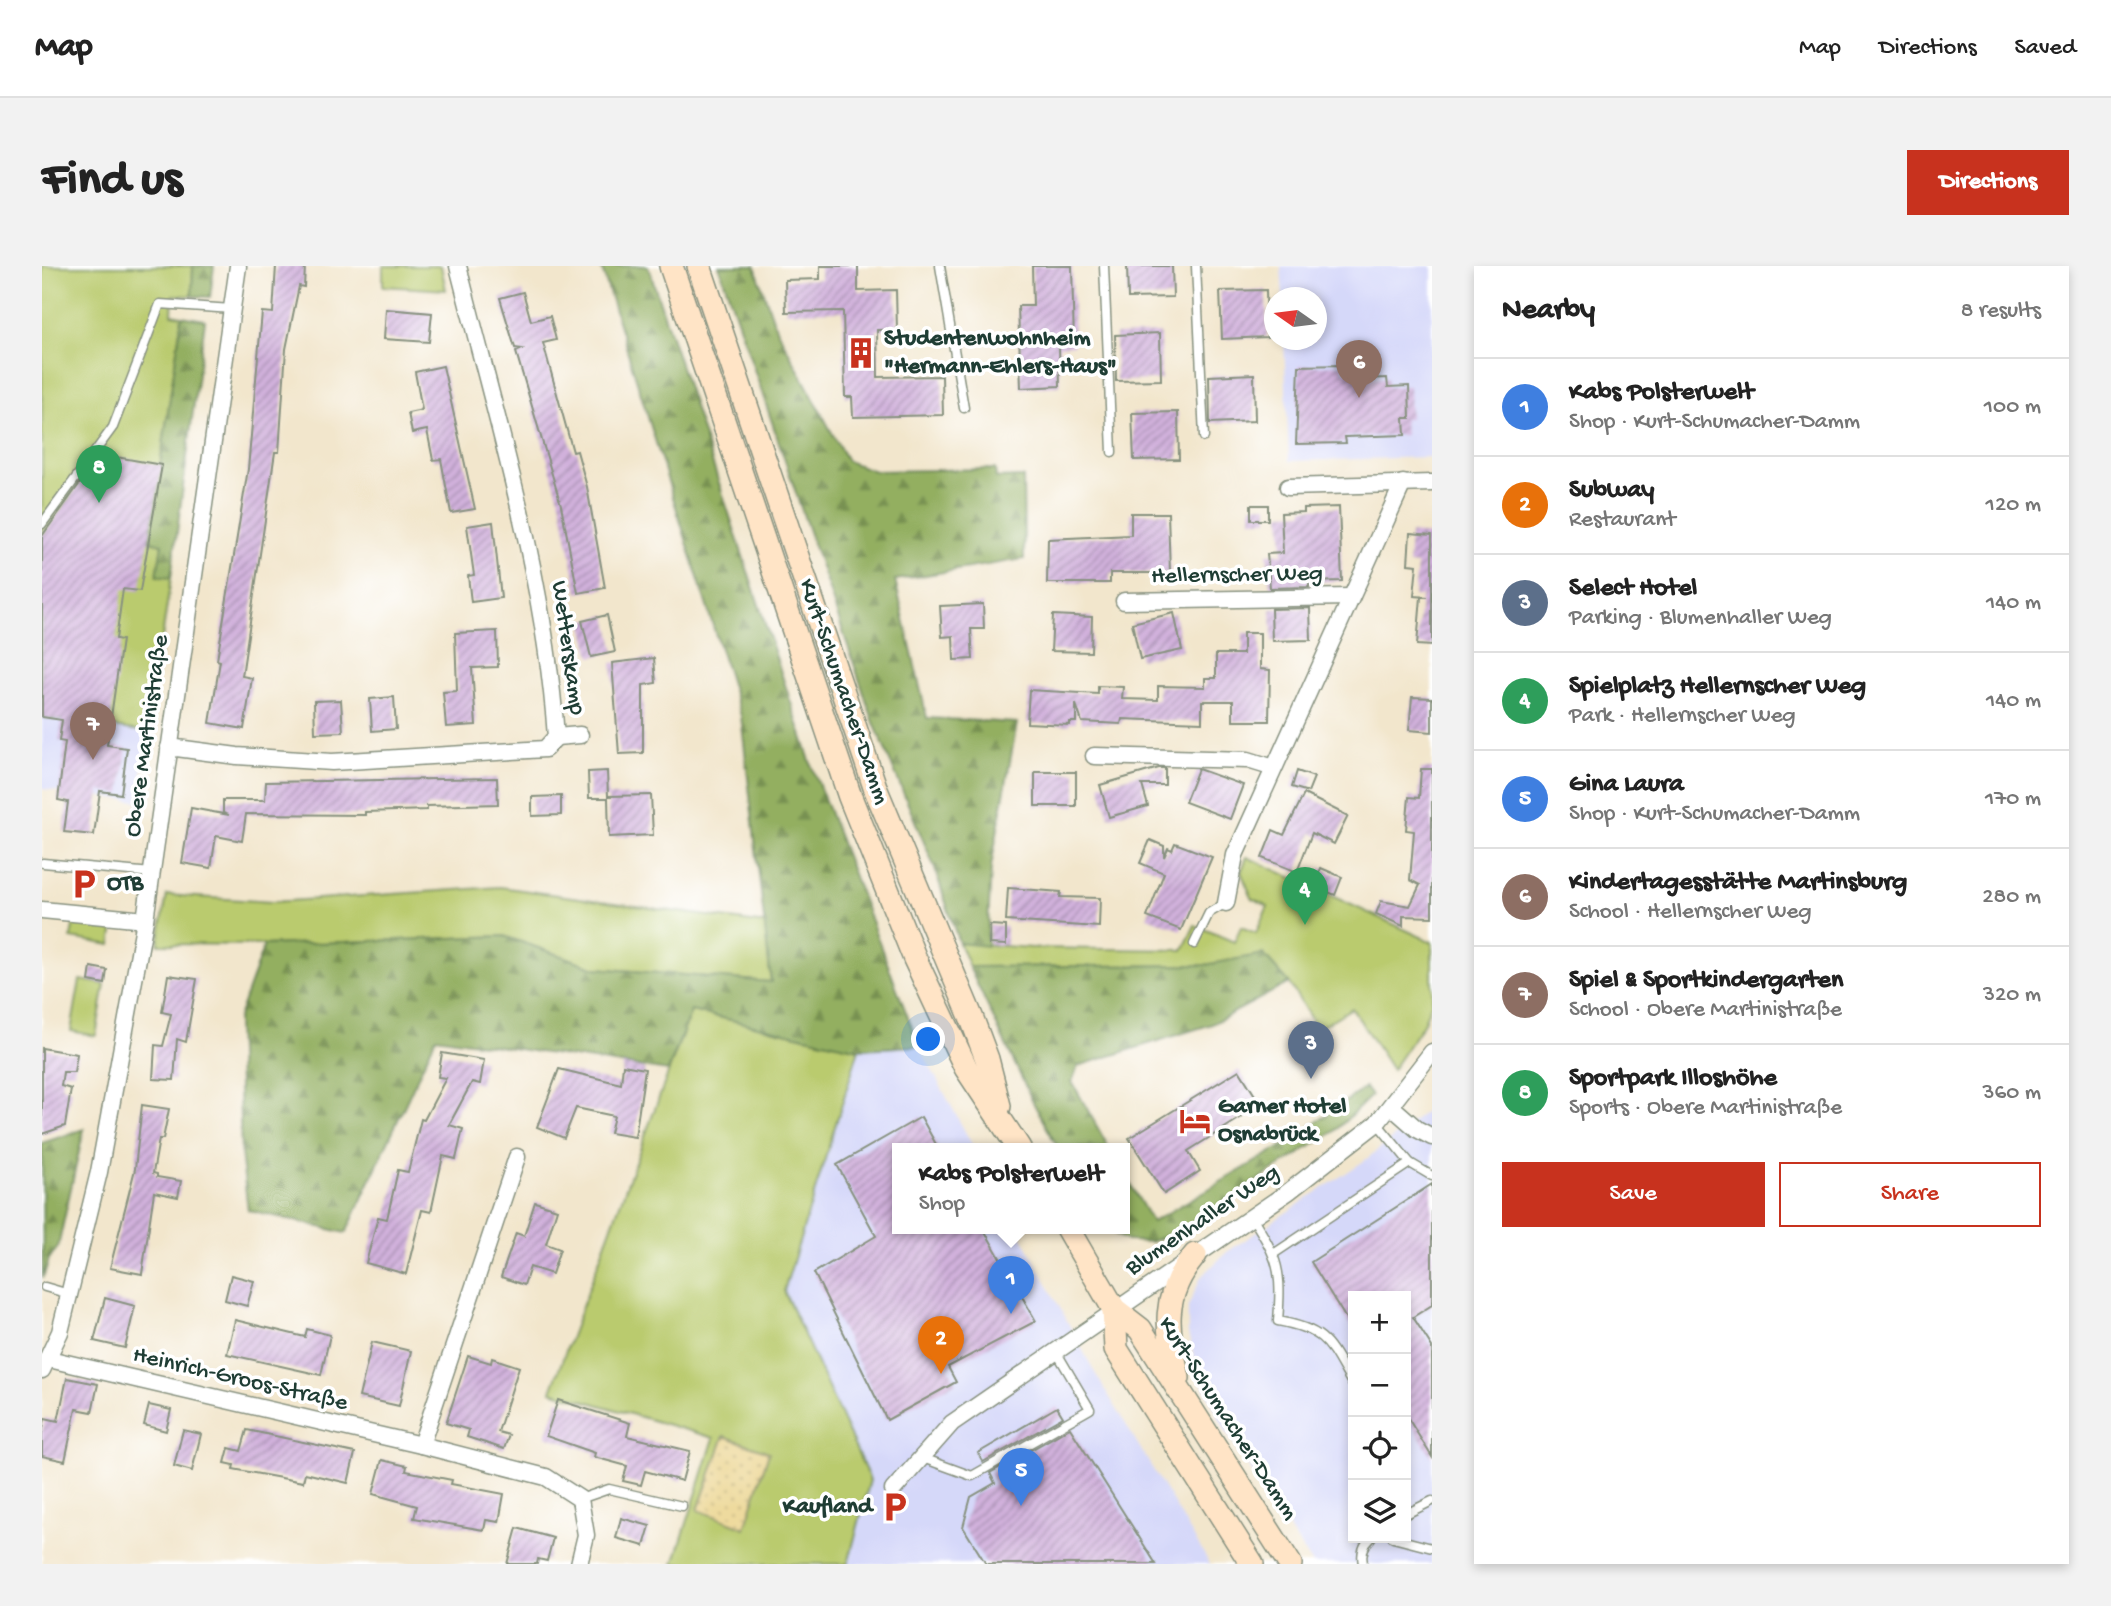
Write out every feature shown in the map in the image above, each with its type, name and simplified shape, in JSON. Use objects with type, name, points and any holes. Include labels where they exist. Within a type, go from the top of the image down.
[{"type":"main road","name":"Kurt-Schumacher-Damm","points":[[671,266],[850,797],[915,959],[966,1068],[1016,1143]]},
{"type":"main road","name":"Kurt-Schumacher-Damm","points":[[699,266],[876,790],[979,1039],[1002,1119]]},
{"type":"main road","name":"Kurt-Schumacher-Damm","points":[[1071,1234],[1114,1308],[1140,1329],[1290,1564]]},
{"type":"main road","points":[[1182,1395],[1169,1336],[1168,1311],[1172,1289],[1195,1255]]},
{"type":"main road","name":"Kurt-Schumacher-Damm","points":[[1114,1308],[1116,1349],[1252,1564]]},
{"type":"street","name":"Obere Martinistraße","points":[[45,1365],[60,1332],[99,1172],[145,919],[238,266]]},
{"type":"street","name":"Wetterskamp","points":[[169,747],[237,756],[332,762],[545,749],[555,737],[551,668],[522,514],[457,266]]},
{"type":"street","name":"Hellernscher Weg","points":[[1226,903],[1235,855],[1402,482]]},
{"type":"street","points":[[1288,487],[1432,483]]},
{"type":"street","name":"Hellernscher Weg","points":[[1124,601],[1351,597]]},
{"type":"street","points":[[555,737],[580,736]]},
{"type":"street","points":[[1094,756],[1248,760],[1274,768]]},
{"type":"street","points":[[42,910],[145,919]]},
{"type":"street","name":"Blumenhaller Weg","points":[[894,1490],[952,1423],[1057,1353],[1114,1308],[1252,1217],[1377,1123],[1432,1052]]},
{"type":"street","points":[[1392,1107],[1417,1129],[1432,1137]]},
{"type":"street","points":[[421,1445],[517,1157]]},
{"type":"street","name":"Heinrich-Groos-Straße","points":[[45,1365],[421,1445],[546,1478],[580,1499]]},
{"type":"street","points":[[579,1564],[586,1535],[580,1499]]},
{"type":"lane","points":[[940,266],[964,408]]},
{"type":"lane","points":[[1104,266],[1112,452]]},
{"type":"lane","points":[[1196,266],[1204,438]]},
{"type":"lane","points":[[42,524],[113,427],[160,304],[232,309]]},
{"type":"lane","points":[[43,863],[152,873]]},
{"type":"lane","name":"Hellernscher Weg","points":[[1194,944],[1209,913],[1226,903]]},
{"type":"lane","points":[[1377,1123],[1410,1163],[1432,1176]]},
{"type":"lane","points":[[1275,1253],[1410,1163]]},
{"type":"lane","points":[[1252,1217],[1275,1253],[1281,1281],[1278,1321],[1306,1326],[1318,1333],[1329,1344],[1348,1376]]},
{"type":"lane","points":[[45,1287],[70,1294]]},
{"type":"lane","points":[[920,1457],[972,1476],[1090,1409],[1057,1353]]},
{"type":"lane","points":[[580,1499],[609,1489],[682,1506]]},
{"type":"lane","points":[[1411,1512],[1432,1501]]},
{"type":"lane","points":[[1363,1564],[1365,1543]]},
{"type":"lane","points":[[1411,1543],[1432,1548]]},
{"type":"shaded area","points":[[1281,266],[1432,266],[1432,457],[1289,461],[1284,350],[1327,350],[1327,287],[1282,287]]},
{"type":"shaded area","points":[[42,717],[148,732],[138,801],[42,789]]},
{"type":"shaded area","points":[[919,1046],[971,1143],[892,1143],[892,1234],[1020,1234],[1095,1373],[1210,1564],[848,1564],[858,1525],[784,1291],[859,1049]]},
{"type":"shaded area","points":[[1432,1101],[1432,1564],[1312,1564],[1226,1432],[1200,1379],[1188,1334],[1188,1307],[1201,1277],[1227,1252],[1364,1161],[1425,1112]]},
{"type":"green space","points":[[42,266],[193,266],[192,296],[173,295],[172,314],[182,316],[149,541],[162,544],[157,576],[171,578],[148,732],[42,717]]},
{"type":"green space","points":[[193,266],[214,266],[210,297],[192,296]]},
{"type":"green space","points":[[383,266],[441,266],[446,290],[383,286]]},
{"type":"green space","points":[[601,266],[648,266],[812,767],[919,1046],[859,1049],[691,1011],[668,1071],[436,1037],[346,1233],[248,1210],[241,1153],[237,1020],[264,945],[504,936],[596,968],[771,982],[741,716]]},
{"type":"green space","points":[[719,266],[755,266],[776,328],[847,461],[875,471],[995,469],[996,478],[1023,477],[1024,559],[895,580],[927,718],[1017,723],[991,867],[987,946],[959,943],[934,866],[874,723]]},
{"type":"green space","points":[[182,316],[205,320],[171,578],[157,576],[162,544],[149,541]]},
{"type":"green space","points":[[1247,857],[1432,942],[1432,1001],[1423,1024],[1392,1070],[1352,1008],[1317,1029],[1289,983],[1263,955],[1205,965],[969,967],[959,943],[1033,948],[1183,950],[1195,925],[1234,942],[1241,927],[1256,933],[1268,906],[1252,898],[1241,872]]},
{"type":"green space","points":[[500,887],[765,924],[771,982],[596,968],[504,936],[264,945],[158,944],[167,895],[272,902]]},
{"type":"green space","points":[[74,920],[114,926],[111,945],[71,938]]},
{"type":"green space","points":[[1263,954],[1289,983],[1212,1024],[1078,1066],[1072,1082],[1106,1143],[1055,1143],[969,967],[1205,965]]},
{"type":"green space","points":[[80,980],[105,984],[96,1036],[71,1031]]},
{"type":"green space","points":[[691,1011],[859,1049],[784,1291],[870,1480],[848,1564],[674,1564],[714,1438],[551,1391]]},
{"type":"green space","points":[[1365,1088],[1371,1096],[1335,1131],[1181,1229],[1151,1242],[1127,1241],[1116,1234],[1130,1234],[1130,1184],[1152,1222],[1284,1145]]},
{"type":"green space","points":[[84,1129],[58,1247],[49,1259],[43,1278],[42,1143]]},
{"type":"sand","points":[[724,1436],[769,1452],[745,1528],[698,1510]]},
{"type":"building","points":[[276,266],[305,266],[304,287],[299,286],[286,349],[279,452],[275,452],[242,676],[252,678],[244,729],[210,723],[220,661],[217,660],[248,469],[262,312],[273,313]]},
{"type":"building","name":"Studentenwohnheim \"Hermann-Ehlers-Haus\"","points":[[820,266],[858,266],[858,291],[896,290],[897,330],[877,330],[878,377],[942,376],[943,415],[853,417],[852,397],[845,397],[843,311],[786,312],[785,280],[820,279]]},
{"type":"building","points":[[1032,266],[1072,266],[1074,345],[1059,346],[1060,386],[1021,388],[1018,306],[1033,306]]},
{"type":"building","points":[[1127,266],[1172,266],[1173,297],[1128,298]]},
{"type":"building","points":[[1264,290],[1264,337],[1222,339],[1220,291]]},
{"type":"building","points":[[523,292],[531,321],[550,316],[556,340],[543,343],[573,452],[577,451],[587,487],[605,588],[578,593],[561,505],[516,352],[522,349],[515,348],[500,298]]},
{"type":"building","points":[[386,309],[432,313],[429,342],[384,339]]},
{"type":"building","points":[[1160,333],[1161,380],[1116,381],[1115,335]]},
{"type":"building","points":[[1343,365],[1343,372],[1365,372],[1365,379],[1387,378],[1388,387],[1409,386],[1410,418],[1404,418],[1405,435],[1345,437],[1346,443],[1296,444],[1299,366]]},
{"type":"building","points":[[443,366],[475,509],[451,513],[441,459],[433,460],[427,430],[412,433],[408,413],[422,410],[415,372]]},
{"type":"building","points":[[1254,374],[1255,421],[1210,423],[1209,376]]},
{"type":"building","points":[[1178,412],[1179,459],[1134,460],[1132,413]]},
{"type":"building","points":[[105,455],[162,465],[140,591],[123,589],[116,639],[122,640],[107,745],[127,748],[121,794],[100,791],[94,835],[64,832],[68,802],[58,800],[65,742],[59,741],[62,720],[42,717],[42,536],[83,479],[99,483]]},
{"type":"building","points":[[1251,505],[1268,505],[1268,520],[1251,520]]},
{"type":"building","points":[[1339,507],[1342,581],[1309,582],[1309,587],[1270,588],[1267,554],[1283,553],[1281,513],[1304,512],[1304,508]]},
{"type":"building","points":[[1131,513],[1168,513],[1170,573],[1110,573],[1110,583],[1047,583],[1048,539],[1131,535]]},
{"type":"building","points":[[493,522],[501,598],[471,602],[468,576],[474,575],[467,526]]},
{"type":"building","points":[[1410,533],[1432,535],[1432,646],[1417,645],[1421,597],[1428,597],[1414,596],[1417,565],[1408,564]]},
{"type":"building","points":[[983,604],[984,629],[971,629],[973,659],[954,660],[953,636],[942,637],[940,606]]},
{"type":"building","points":[[1310,608],[1311,640],[1272,641],[1271,609]]},
{"type":"building","points":[[1174,613],[1182,650],[1140,659],[1132,623]]},
{"type":"building","points":[[607,615],[615,652],[591,657],[582,621]]},
{"type":"building","points":[[1053,615],[1092,617],[1091,652],[1051,651]]},
{"type":"building","points":[[497,631],[498,667],[472,668],[476,725],[446,727],[443,692],[457,691],[455,633]]},
{"type":"building","points":[[1243,633],[1260,633],[1260,669],[1270,670],[1269,721],[1233,721],[1233,701],[1202,701],[1202,722],[1122,719],[1121,724],[1082,722],[1076,704],[1076,722],[1070,722],[1070,725],[1027,723],[1029,690],[1098,694],[1098,686],[1123,687],[1122,699],[1158,700],[1158,686],[1205,687],[1205,678],[1216,678],[1216,654],[1243,654]]},
{"type":"building","points":[[654,658],[656,683],[643,685],[643,753],[619,754],[612,663]]},
{"type":"building","points":[[394,697],[396,729],[372,731],[370,699]]},
{"type":"building","points":[[1412,697],[1432,698],[1432,732],[1409,730]]},
{"type":"building","points":[[341,700],[343,732],[315,733],[314,701]]},
{"type":"building","points":[[1165,768],[1165,785],[1142,785],[1148,806],[1109,817],[1100,785]]},
{"type":"building","points":[[1198,769],[1243,785],[1230,819],[1185,802]]},
{"type":"building","points":[[1421,769],[1432,769],[1432,917],[1403,916],[1403,926],[1376,914],[1381,901],[1410,906],[1420,885],[1410,880],[1414,831],[1406,830],[1409,797],[1419,798]]},
{"type":"building","points":[[607,771],[608,796],[651,795],[653,835],[609,837],[608,798],[589,798],[588,772]]},
{"type":"building","points":[[1297,771],[1314,777],[1308,792],[1292,787]]},
{"type":"building","points":[[1035,772],[1076,772],[1076,806],[1035,806]]},
{"type":"building","points":[[497,778],[498,804],[427,806],[427,810],[365,812],[365,815],[246,814],[242,841],[216,836],[211,868],[182,863],[191,808],[229,815],[223,813],[223,800],[265,800],[266,782]]},
{"type":"building","points":[[1304,794],[1348,816],[1334,844],[1312,833],[1297,872],[1262,858],[1273,830],[1284,835]]},
{"type":"building","points":[[561,796],[561,815],[532,816],[532,797]]},
{"type":"building","points":[[1150,840],[1164,846],[1164,857],[1168,848],[1172,850],[1175,843],[1212,857],[1181,930],[1147,917],[1164,873],[1140,863]]},
{"type":"building","points":[[1321,868],[1342,877],[1335,895],[1314,886]]},
{"type":"building","points":[[1008,888],[1061,892],[1060,897],[1100,898],[1099,927],[1006,921]]},
{"type":"building","points":[[990,925],[1006,926],[1006,945],[989,944]]},
{"type":"building","points":[[91,967],[107,970],[105,984],[89,981]]},
{"type":"building","points":[[168,975],[197,979],[186,1042],[177,1039],[174,1080],[153,1079],[155,1045],[163,1046],[171,1014],[162,1012]]},
{"type":"building","points":[[42,1048],[77,1054],[74,1072],[63,1072],[61,1086],[71,1089],[65,1126],[42,1134]]},
{"type":"building","points":[[442,1053],[484,1060],[480,1084],[472,1082],[449,1125],[463,1129],[456,1159],[443,1156],[431,1212],[422,1210],[406,1274],[366,1263],[378,1217],[387,1219],[398,1170],[408,1172],[421,1119],[424,1120],[446,1078],[438,1077]]},
{"type":"building","points":[[623,1065],[645,1069],[635,1137],[610,1133],[614,1116],[576,1108],[564,1138],[537,1127],[559,1069],[621,1084]]},
{"type":"building","name":"Garner Hotel Osnabrück","points":[[1239,1070],[1261,1105],[1188,1151],[1200,1171],[1164,1194],[1129,1138]]},
{"type":"building","points":[[142,1105],[169,1109],[163,1139],[159,1139],[153,1173],[157,1174],[157,1177],[181,1181],[178,1197],[154,1192],[142,1274],[110,1268],[135,1169]]},
{"type":"building","points":[[921,1117],[935,1143],[892,1143],[892,1234],[986,1234],[1036,1321],[948,1367],[956,1382],[887,1420],[814,1273],[876,1236],[837,1165]]},
{"type":"building","points":[[1432,1184],[1432,1305],[1413,1317],[1432,1347],[1432,1457],[1411,1423],[1411,1291],[1348,1291],[1348,1322],[1311,1262]]},
{"type":"building","points":[[535,1202],[557,1209],[546,1244],[560,1249],[552,1274],[530,1267],[524,1285],[501,1277],[516,1233],[524,1236]]},
{"type":"building","points":[[231,1275],[254,1281],[247,1306],[225,1300]]},
{"type":"building","points":[[105,1298],[135,1306],[125,1348],[94,1341]]},
{"type":"building","points":[[235,1320],[305,1337],[307,1329],[330,1335],[321,1375],[227,1354]]},
{"type":"building","points":[[372,1342],[411,1351],[399,1406],[359,1397]]},
{"type":"building","points":[[468,1356],[491,1363],[492,1358],[519,1367],[498,1432],[509,1435],[504,1449],[467,1437],[469,1430],[446,1423]]},
{"type":"building","points":[[67,1378],[98,1384],[92,1412],[76,1409],[65,1461],[42,1456],[42,1433],[45,1418],[58,1421]]},
{"type":"building","points":[[558,1400],[630,1423],[627,1436],[690,1451],[682,1481],[645,1471],[641,1485],[623,1481],[627,1466],[594,1457],[595,1453],[546,1436]]},
{"type":"building","points":[[149,1405],[171,1410],[166,1431],[144,1425]]},
{"type":"building","points":[[1057,1407],[1063,1417],[983,1462],[978,1453]]},
{"type":"building","points":[[1070,1428],[1156,1564],[986,1564],[963,1527],[971,1497],[995,1483],[990,1473]]},
{"type":"building","points":[[183,1430],[201,1434],[192,1471],[174,1466]]},
{"type":"building","points":[[247,1430],[355,1453],[348,1483],[305,1473],[303,1482],[233,1469],[234,1465],[225,1463],[229,1448],[241,1451]]},
{"type":"building","points":[[382,1460],[407,1466],[406,1471],[452,1480],[451,1484],[504,1494],[499,1522],[486,1520],[484,1530],[414,1518],[417,1506],[373,1494]]},
{"type":"building","points":[[621,1518],[650,1526],[644,1546],[616,1538]]},
{"type":"building","points":[[517,1528],[553,1538],[547,1561],[538,1559],[537,1564],[507,1564]]},
{"type":"place","name":"Studentenwohnheim \"Hermann-Ehlers-Haus\"","points":[[861,353]]},
{"type":"place","name":"Kindertagesstätte Martinsburg","points":[[1359,398]]},
{"type":"place","name":"Sportpark Illoshöhe","points":[[99,503]]},
{"type":"place","name":"Spiel & Sportkindergarten","points":[[93,760]]},
{"type":"place","name":"OTB","points":[[84,884]]},
{"type":"place","name":"Spielplatz Hellernscher Weg","points":[[1305,925]]},
{"type":"place","name":"Select Hotel","points":[[1311,1079]]},
{"type":"place","name":"Garner Hotel Osnabrück","points":[[1195,1121]]},
{"type":"place","name":"Kabs Polsterwelt","points":[[1011,1314]]},
{"type":"place","name":"Subway","points":[[941,1374]]},
{"type":"place","name":"Gina Laura","points":[[1021,1506]]},
{"type":"place","name":"Kaufland","points":[[895,1507]]}]
